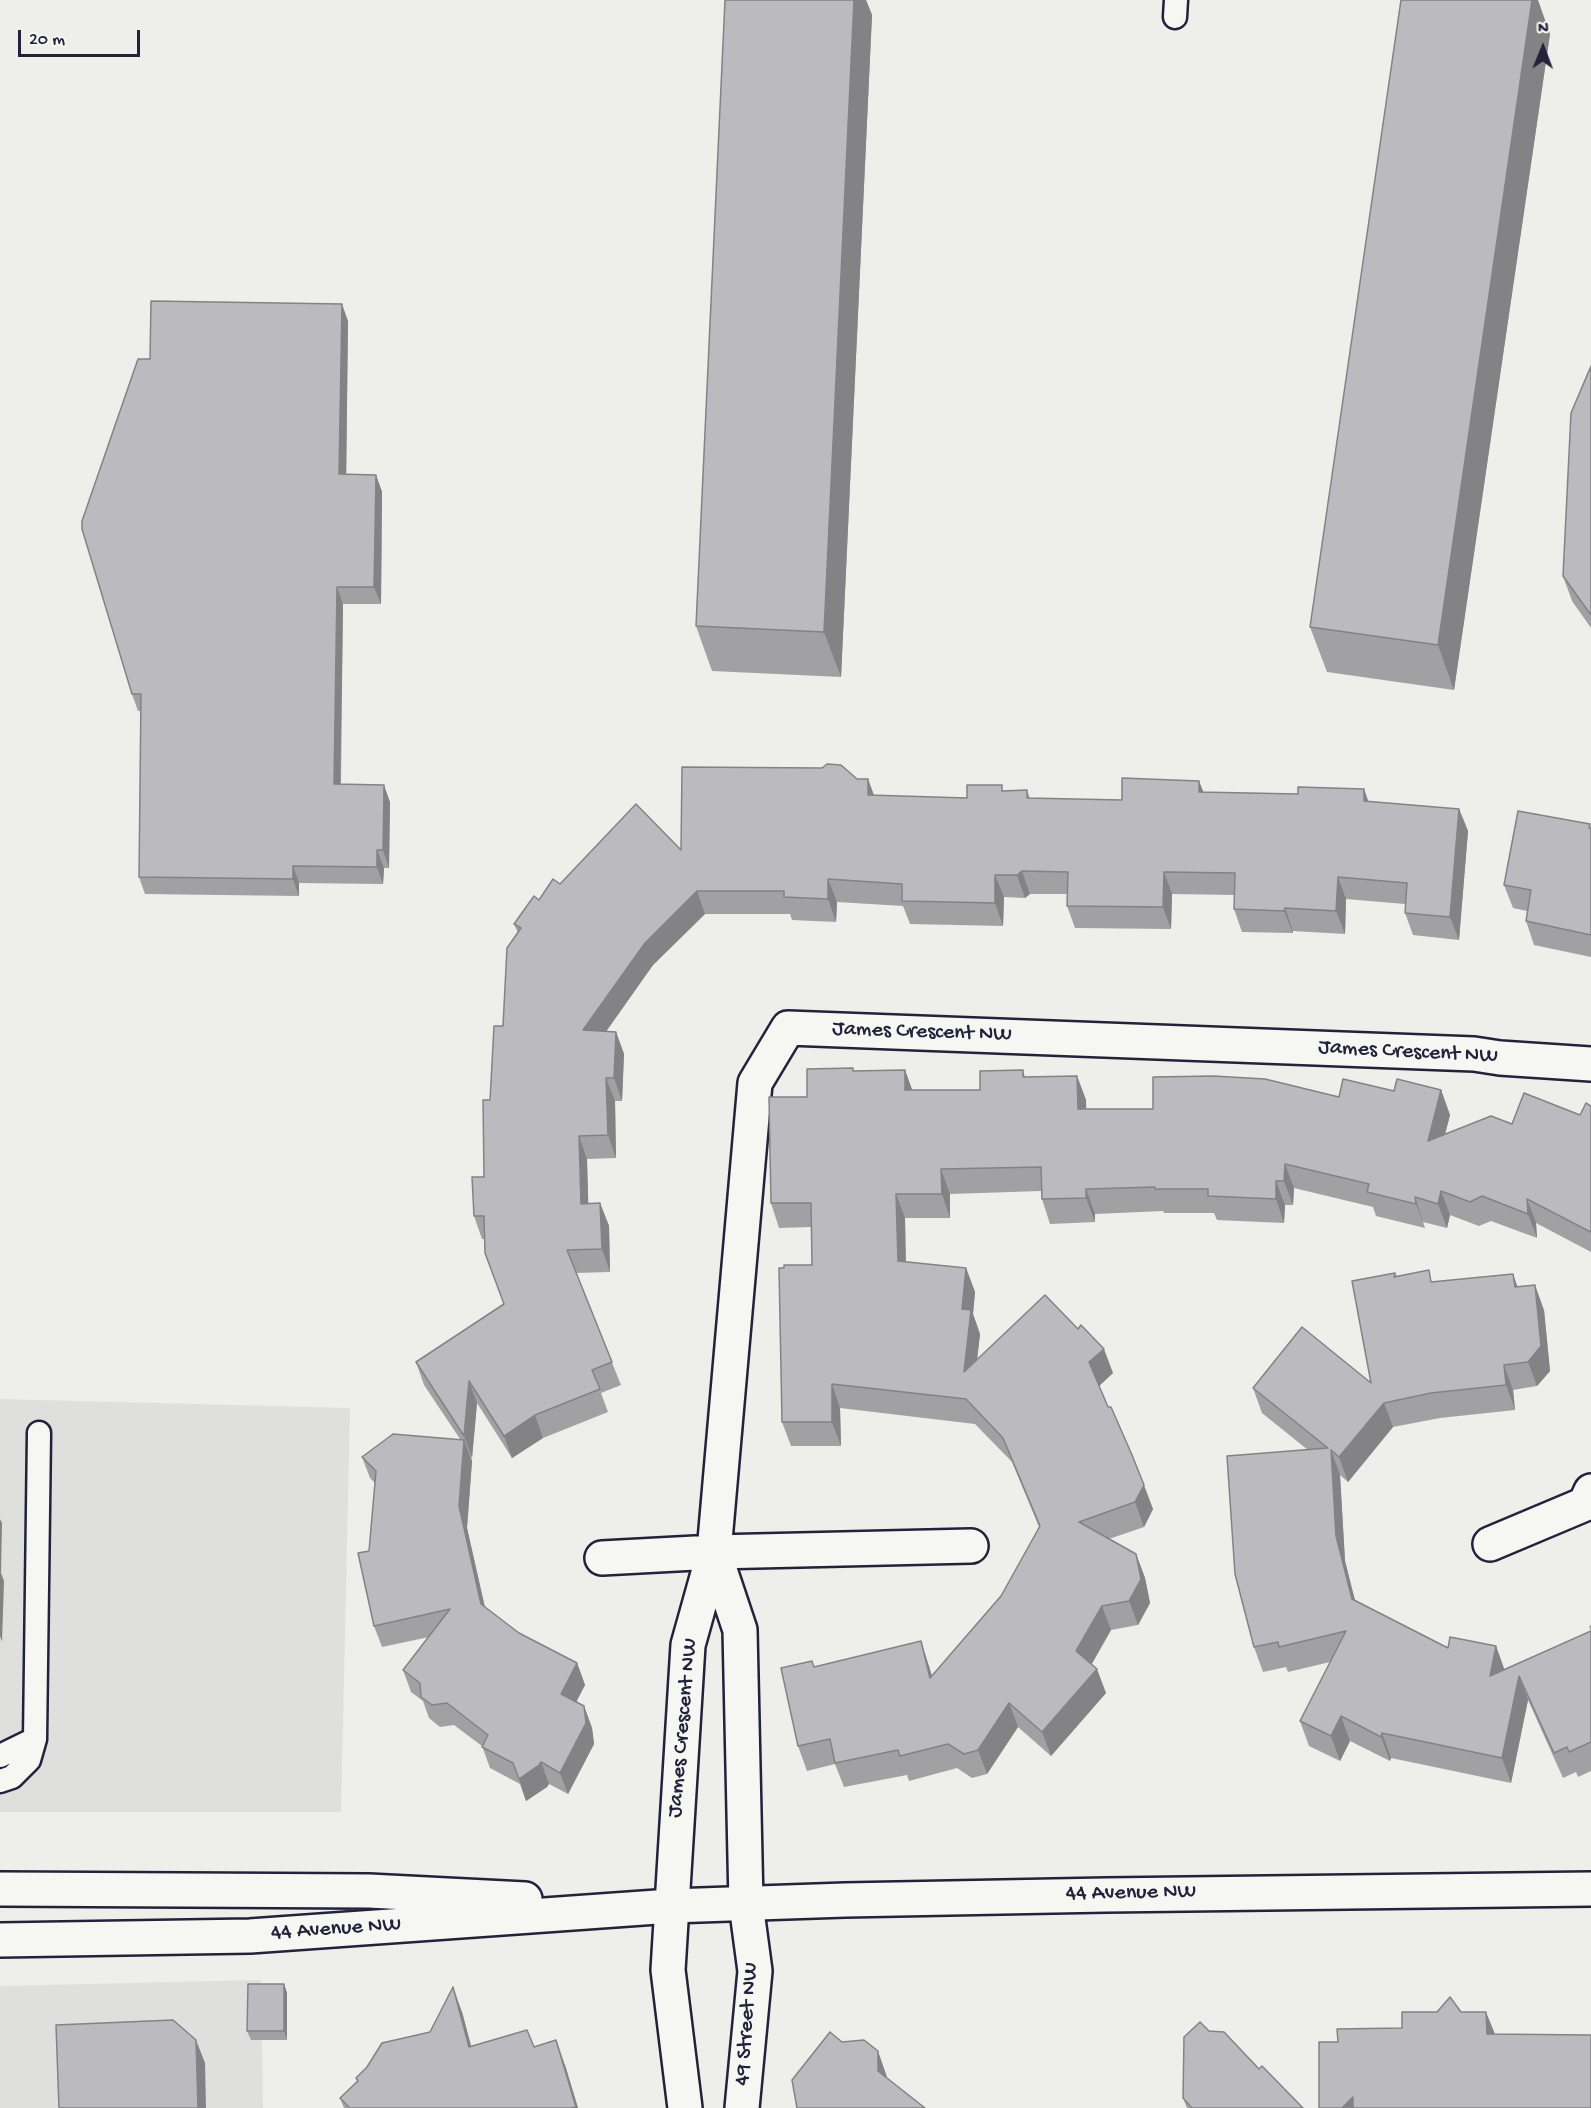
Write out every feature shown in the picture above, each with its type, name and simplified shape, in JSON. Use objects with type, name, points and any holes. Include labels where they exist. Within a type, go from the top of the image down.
[{"type":"street","name":"James Crescent NW","points":[[671,1906],[688,1645],[714,1552],[755,1083],[788,1028],[1474,1054],[1591,1064]]},
{"type":"street","points":[[1490,1544],[1585,1504],[1591,1491]]},
{"type":"street","points":[[602,1558],[714,1552],[971,1546]]},
{"type":"street","name":"James Crescent NW","points":[[714,1552],[740,1630],[746,1904]]},
{"type":"street","name":"44 Avenue NW","points":[[0,1889],[369,1891],[671,1906]]},
{"type":"street","name":"44 Avenue NW","points":[[0,1940],[250,1936],[671,1906],[845,1900],[1106,1894],[1591,1889]]},
{"type":"street","name":"49 Street NW","points":[[742,2108],[755,1971],[746,1904]]},
{"type":"street","points":[[671,1906],[668,1970],[685,2108]]},
{"type":"lane","points":[[0,1781],[12,1777],[29,1760],[35,1739],[39,1433]]},
{"type":"lane","points":[[0,1756],[35,1739]]},
{"type":"shaded area","points":[[0,1399],[350,1408],[341,1812],[0,1812]]},
{"type":"shaded area","points":[[261,1980],[263,2108],[0,2108],[0,1986]]},
{"type":"building","points":[[725,0],[854,0],[824,632],[696,626]]},
{"type":"building","points":[[1401,0],[1532,0],[1438,645],[1310,627]]},
{"type":"building","points":[[151,301],[342,304],[339,474],[376,475],[374,587],[337,587],[334,784],[384,785],[383,850],[377,850],[377,867],[293,866],[293,879],[139,877],[141,694],[132,694],[82,529],[82,521],[138,359],[150,359]]},
{"type":"building","points":[[1591,366],[1591,615],[1563,576],[1571,413]]},
{"type":"building","points":[[827,764],[841,765],[857,779],[868,779],[868,795],[967,798],[967,785],[1002,785],[1002,791],[1027,790],[1027,798],[1122,800],[1122,778],[1199,781],[1199,792],[1298,794],[1298,787],[1364,789],[1364,801],[1459,809],[1450,917],[1405,913],[1407,883],[1338,877],[1336,911],[1285,908],[1284,911],[1234,909],[1235,873],[1164,872],[1163,907],[1067,906],[1068,872],[1022,871],[1017,875],[995,875],[995,903],[902,901],[902,884],[828,879],[828,899],[784,897],[784,891],[697,891],[645,943],[583,1030],[616,1032],[614,1078],[606,1078],[608,1135],[579,1136],[581,1204],[600,1203],[602,1249],[567,1250],[612,1362],[592,1370],[600,1389],[535,1415],[504,1436],[469,1381],[464,1436],[416,1362],[504,1304],[485,1253],[484,1216],[474,1216],[472,1177],[484,1177],[483,1100],[490,1100],[494,1026],[503,1026],[507,948],[521,928],[514,924],[534,896],[539,900],[553,879],[560,884],[636,804],[681,850],[682,767],[822,768]]},
{"type":"building","points":[[1518,811],[1590,824],[1591,935],[1526,921],[1531,890],[1504,885]]},
{"type":"building","points":[[853,1068],[853,1071],[905,1070],[905,1090],[980,1090],[980,1071],[1023,1070],[1023,1077],[1077,1076],[1078,1109],[1153,1109],[1153,1077],[1213,1076],[1265,1079],[1339,1097],[1343,1079],[1394,1091],[1397,1079],[1441,1090],[1428,1141],[1491,1116],[1512,1124],[1524,1093],[1580,1115],[1586,1103],[1591,1106],[1591,1232],[1527,1199],[1528,1214],[1482,1196],[1470,1202],[1441,1191],[1438,1204],[1415,1197],[1416,1204],[1367,1192],[1369,1184],[1285,1164],[1284,1181],[1276,1181],[1276,1199],[1208,1196],[1208,1189],[1155,1189],[1155,1187],[1086,1189],[1086,1198],[1042,1199],[1041,1167],[941,1169],[942,1194],[896,1194],[898,1261],[966,1268],[962,1309],[971,1310],[964,1372],[1045,1295],[1078,1329],[1081,1325],[1104,1349],[1089,1362],[1144,1485],[1135,1502],[1079,1522],[1136,1554],[1141,1579],[1129,1601],[1102,1606],[1076,1651],[1097,1669],[1042,1732],[1009,1703],[978,1750],[964,1754],[948,1744],[900,1756],[898,1750],[835,1763],[830,1739],[798,1746],[781,1668],[812,1661],[814,1667],[921,1641],[930,1678],[1001,1596],[1040,1526],[1003,1438],[966,1399],[832,1384],[832,1422],[782,1422],[779,1268],[784,1268],[784,1265],[812,1265],[811,1203],[771,1203],[769,1097],[807,1097],[807,1069]]},
{"type":"building","points":[[1429,1270],[1431,1282],[1513,1274],[1515,1287],[1535,1285],[1541,1346],[1528,1362],[1504,1365],[1506,1385],[1431,1393],[1384,1403],[1339,1457],[1331,1450],[1336,1536],[1352,1599],[1448,1648],[1450,1637],[1496,1646],[1490,1676],[1591,1631],[1591,1742],[1569,1752],[1567,1747],[1554,1753],[1519,1676],[1502,1758],[1382,1733],[1381,1737],[1341,1716],[1331,1736],[1300,1721],[1346,1631],[1279,1647],[1278,1642],[1254,1647],[1235,1574],[1227,1456],[1328,1448],[1253,1388],[1302,1327],[1371,1383],[1352,1281],[1395,1273],[1394,1277]]},
{"type":"building","points":[[393,1434],[464,1440],[459,1506],[481,1604],[519,1633],[577,1663],[561,1694],[584,1706],[586,1723],[560,1773],[541,1762],[519,1779],[513,1763],[482,1747],[488,1735],[447,1703],[432,1705],[421,1697],[420,1683],[403,1670],[450,1609],[374,1626],[358,1553],[369,1551],[376,1471],[362,1457]]},
{"type":"building","points":[[248,1984],[284,1984],[284,2031],[247,2031]]},
{"type":"building","points":[[453,1987],[469,2047],[527,2030],[534,2047],[556,2040],[576,2107],[350,2108],[340,2098],[358,2081],[356,2078],[367,2067],[382,2043],[430,2032]]},
{"type":"building","points":[[1450,1997],[1461,2012],[1486,2012],[1487,2034],[1591,2035],[1591,2108],[1353,2108],[1353,2097],[1342,2108],[1319,2108],[1319,2042],[1338,2042],[1337,2029],[1402,2028],[1402,2012],[1437,2012]]},
{"type":"building","points":[[173,2020],[196,2040],[198,2108],[59,2108],[56,2025]]},
{"type":"building","points":[[1200,2022],[1209,2031],[1224,2032],[1259,2069],[1262,2066],[1303,2108],[1192,2108],[1183,2098],[1184,2037]]},
{"type":"building","points":[[830,2032],[842,2042],[864,2040],[878,2051],[878,2071],[925,2108],[797,2108],[792,2080]]}]
